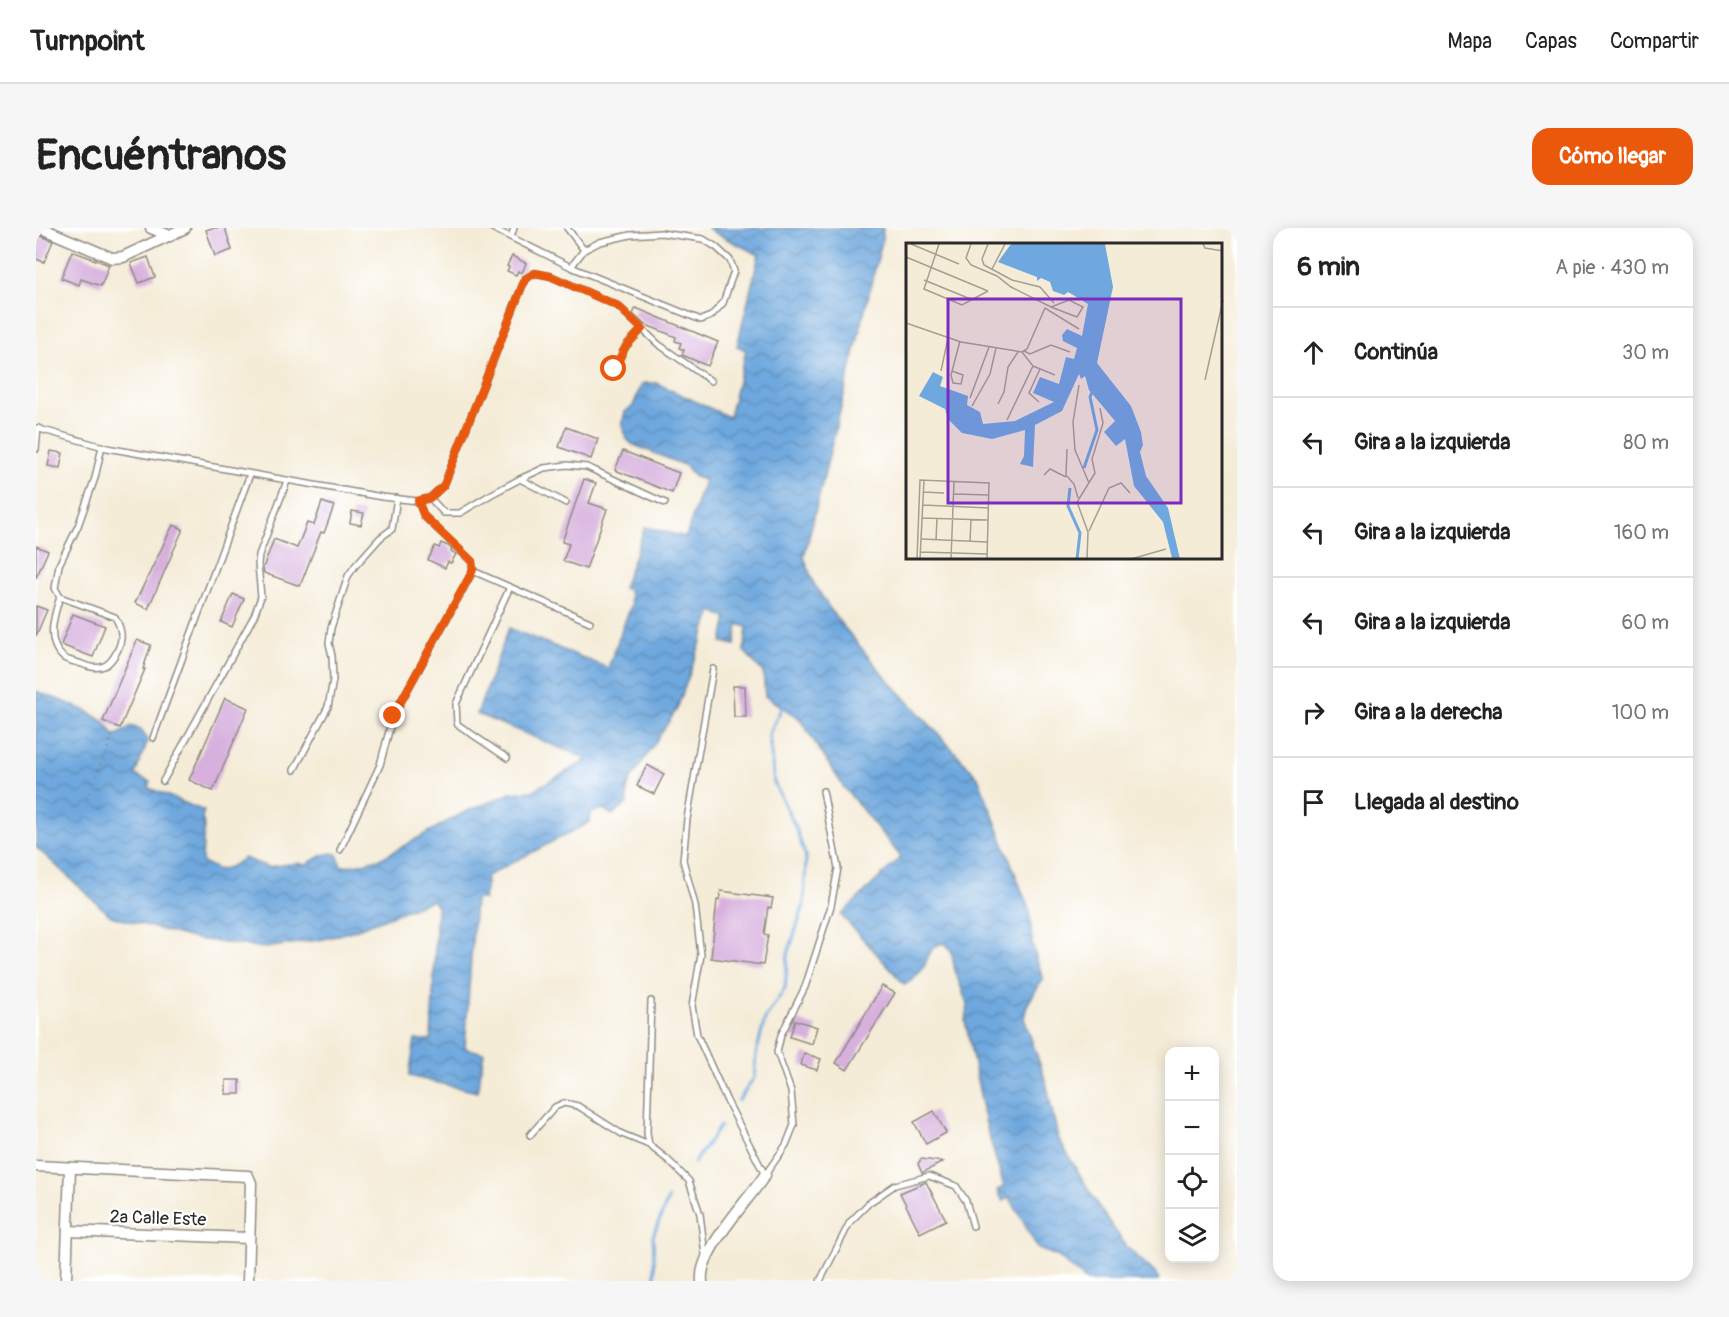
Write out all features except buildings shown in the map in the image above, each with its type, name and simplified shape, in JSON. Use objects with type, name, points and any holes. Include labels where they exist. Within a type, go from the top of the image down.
[{"type":"street","points":[[41,228],[112,258],[123,257],[184,228]]},
{"type":"street","points":[[151,228],[170,236]]},
{"type":"street","points":[[36,1166],[248,1176],[250,1183],[248,1281]]},
{"type":"street","points":[[66,1281],[70,1168]]},
{"type":"street","points":[[702,1281],[701,1272],[709,1251],[765,1175]]},
{"type":"street","name":"2a Calle Este","points":[[68,1231],[248,1238]]},
{"type":"lane","points":[[492,228],[571,267],[701,320],[711,316],[723,303],[734,272],[730,260],[703,239],[661,232],[630,235],[600,242],[584,250],[571,267]]},
{"type":"lane","points":[[511,237],[514,228]]},
{"type":"lane","points":[[567,228],[584,250]]},
{"type":"lane","points":[[36,449],[37,428],[102,446],[287,481],[418,501],[430,498],[444,485],[525,279],[535,273],[550,276],[618,306],[658,344],[711,381]]},
{"type":"lane","points":[[614,369],[626,346],[642,329]]},
{"type":"lane","points":[[60,597],[53,619],[53,638],[60,653],[65,659],[90,667],[104,667],[112,660],[121,640],[120,626],[115,617],[60,597],[55,588],[59,565],[78,526],[95,478],[102,446]]},
{"type":"lane","points":[[430,498],[444,513],[460,513],[544,468],[567,465],[587,467],[665,503]]},
{"type":"lane","points":[[153,738],[250,474]]},
{"type":"lane","points":[[520,479],[566,503]]},
{"type":"lane","points":[[163,781],[254,616],[261,597],[259,555],[287,481]]},
{"type":"lane","points":[[294,770],[328,707],[333,680],[329,643],[331,628],[348,576],[380,538],[392,529],[397,498]]},
{"type":"lane","points":[[340,850],[380,765],[393,716],[473,570],[472,561],[424,516],[418,501]]},
{"type":"lane","points":[[473,570],[590,622]]},
{"type":"lane","points":[[507,758],[457,724],[456,704],[510,586]]},
{"type":"lane","points":[[713,669],[687,819],[683,860],[695,905],[701,955],[692,1006],[698,1035],[727,1101],[765,1175],[786,1146],[794,1125],[791,1091],[777,1052],[781,1035],[805,987],[831,906],[838,868],[823,791]]},
{"type":"lane","points":[[649,1146],[647,1133],[651,1001]]},
{"type":"lane","points":[[530,1135],[555,1107],[564,1102],[578,1106],[622,1134],[649,1146],[668,1160],[689,1181],[700,1214],[706,1259]]},
{"type":"lane","points":[[820,1281],[850,1222],[868,1203],[895,1185],[929,1176],[956,1186],[966,1201],[973,1226]]},
{"type":"path","points":[[85,804],[113,734]]},
{"type":"water","points":[[708,228],[883,228],[882,241],[804,557],[814,584],[834,615],[882,673],[978,777],[1030,912],[1032,944],[1043,979],[1027,1005],[1024,1018],[1046,1082],[1058,1138],[1100,1209],[1127,1247],[1156,1274],[1159,1281],[1087,1281],[1057,1256],[1038,1249],[1010,1198],[1003,1201],[997,1190],[1004,1187],[987,1129],[965,1020],[968,1006],[955,971],[951,950],[945,943],[935,947],[921,971],[905,985],[841,915],[901,857],[843,786],[799,718],[765,696],[763,672],[744,651],[747,627],[738,624],[735,645],[722,642],[727,618],[712,611],[677,709],[630,781],[627,789],[627,804],[612,815],[603,809],[591,813],[590,822],[485,877],[487,883],[484,899],[475,899],[465,1048],[484,1053],[477,1092],[409,1076],[415,1040],[431,1040],[437,906],[432,900],[355,930],[324,939],[266,948],[196,939],[111,916],[36,847],[36,691],[90,713],[108,726],[113,734],[117,735],[131,726],[142,730],[148,740],[135,775],[150,782],[149,788],[204,811],[202,862],[219,870],[230,867],[244,858],[268,867],[297,863],[306,865],[329,854],[337,854],[341,866],[382,858],[463,813],[511,793],[532,791],[582,763],[585,758],[477,714],[509,628],[608,668],[631,605],[629,590],[623,588],[645,527],[686,537],[704,480],[695,477],[686,466],[632,444],[626,438],[622,424],[625,412],[633,406],[644,383],[656,383],[729,417],[746,350],[737,346],[759,255]]},
{"type":"waterway","points":[[738,1101],[754,1078],[756,1054],[765,1019],[785,988],[788,954],[804,904],[806,858],[796,828],[774,783],[769,734],[783,705]]},
{"type":"waterway","points":[[694,1163],[720,1126]]},
{"type":"waterway","points":[[655,1281],[653,1236],[668,1199]]},
{"type":"route","points":[[393,716],[473,570],[472,561],[424,516],[418,501],[430,498],[444,485],[525,279],[535,273],[550,276],[618,306],[642,329],[626,346],[614,369]]}]
